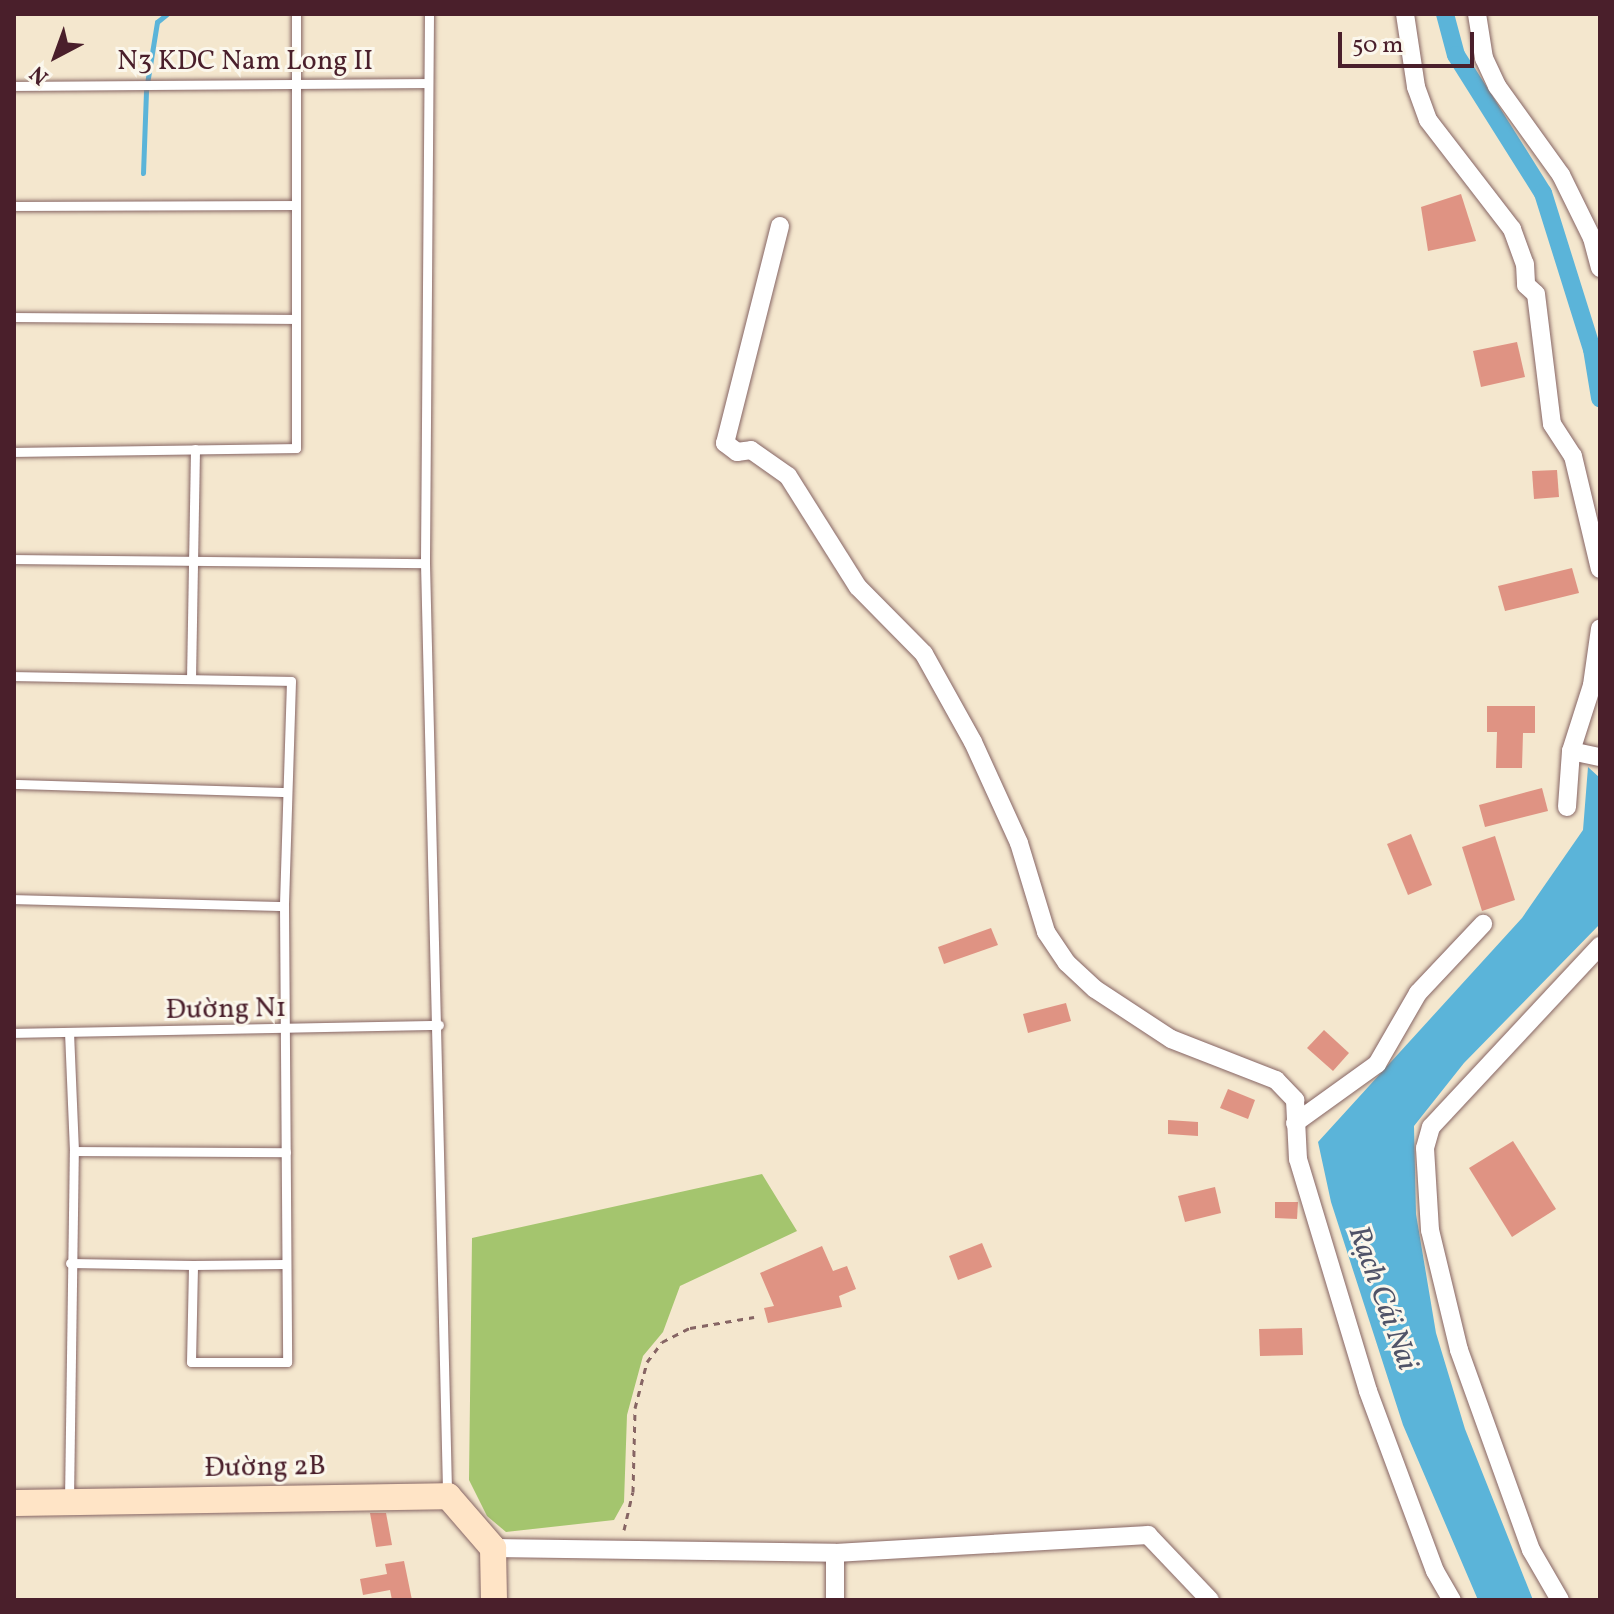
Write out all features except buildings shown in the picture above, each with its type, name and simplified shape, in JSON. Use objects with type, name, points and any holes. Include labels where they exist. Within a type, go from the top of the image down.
[{"type":"street","points":[[1405,14],[1416,87],[1428,120],[1512,229],[1525,264],[1526,285],[1536,294],[1552,424],[1573,456],[1600,569]]},
{"type":"street","points":[[1477,14],[1484,58],[1497,86],[1561,175],[1592,238],[1600,268]]},
{"type":"street","points":[[780,226],[725,443],[737,452],[751,450],[788,476],[858,587],[924,654],[973,742],[1019,843],[1046,932],[1067,963],[1095,989],[1171,1039],[1276,1080],[1295,1100],[1298,1159],[1368,1391],[1435,1571],[1452,1600]]},
{"type":"street","points":[[1567,807],[1600,629]]},
{"type":"street","points":[[1575,752],[1600,757]]},
{"type":"street","points":[[1295,1123],[1377,1064],[1418,993],[1483,924]]},
{"type":"street","points":[[1560,1600],[1531,1550],[1464,1364],[1430,1230],[1425,1148],[1431,1127],[1600,946]]},
{"type":"street","points":[[448,1496],[493,1548],[494,1600]]},
{"type":"street","name":"Đường 2B","points":[[14,1503],[448,1496]]},
{"type":"street","points":[[493,1548],[835,1553],[1148,1535],[1210,1600]]},
{"type":"street","points":[[835,1553],[835,1600]]},
{"type":"lane","points":[[14,452],[296,448],[296,14]]},
{"type":"lane","points":[[429,14],[425,563],[439,1025],[448,1496]]},
{"type":"lane","name":"N3 KDC Nam Long II","points":[[14,86],[428,83]]},
{"type":"lane","points":[[14,206],[296,205]]},
{"type":"lane","points":[[14,317],[296,319]]},
{"type":"lane","points":[[191,679],[195,449]]},
{"type":"lane","points":[[14,559],[425,563]]},
{"type":"lane","points":[[14,676],[291,681],[284,906],[287,1362],[191,1362],[193,1265]]},
{"type":"lane","points":[[14,784],[286,792]]},
{"type":"lane","points":[[14,899],[284,906]]},
{"type":"lane","name":"Đường N1","points":[[14,1033],[284,1031],[439,1025]]},
{"type":"lane","points":[[69,1034],[74,1151],[70,1263],[69,1503]]},
{"type":"lane","points":[[74,1151],[286,1152]]},
{"type":"lane","points":[[70,1263],[285,1264]]},
{"type":"path","points":[[623,1550],[633,1492],[635,1408],[647,1362],[662,1342],[690,1328],[754,1317]]},
{"type":"green space","points":[[762,1174],[797,1231],[680,1286],[663,1332],[643,1356],[627,1415],[624,1502],[614,1520],[506,1532],[487,1516],[469,1480],[472,1238]]},
{"type":"water","name":"Rạch Cái Nai","points":[[1588,767],[1600,778],[1600,924],[1464,1063],[1414,1126],[1416,1214],[1436,1333],[1465,1429],[1533,1600],[1478,1600],[1403,1425],[1331,1202],[1318,1142],[1522,918],[1583,830]]},
{"type":"waterway","points":[[143,173],[146,90],[157,22],[167,14]]},
{"type":"waterway","points":[[1445,14],[1456,55],[1543,193],[1592,349],[1600,398]]}]
